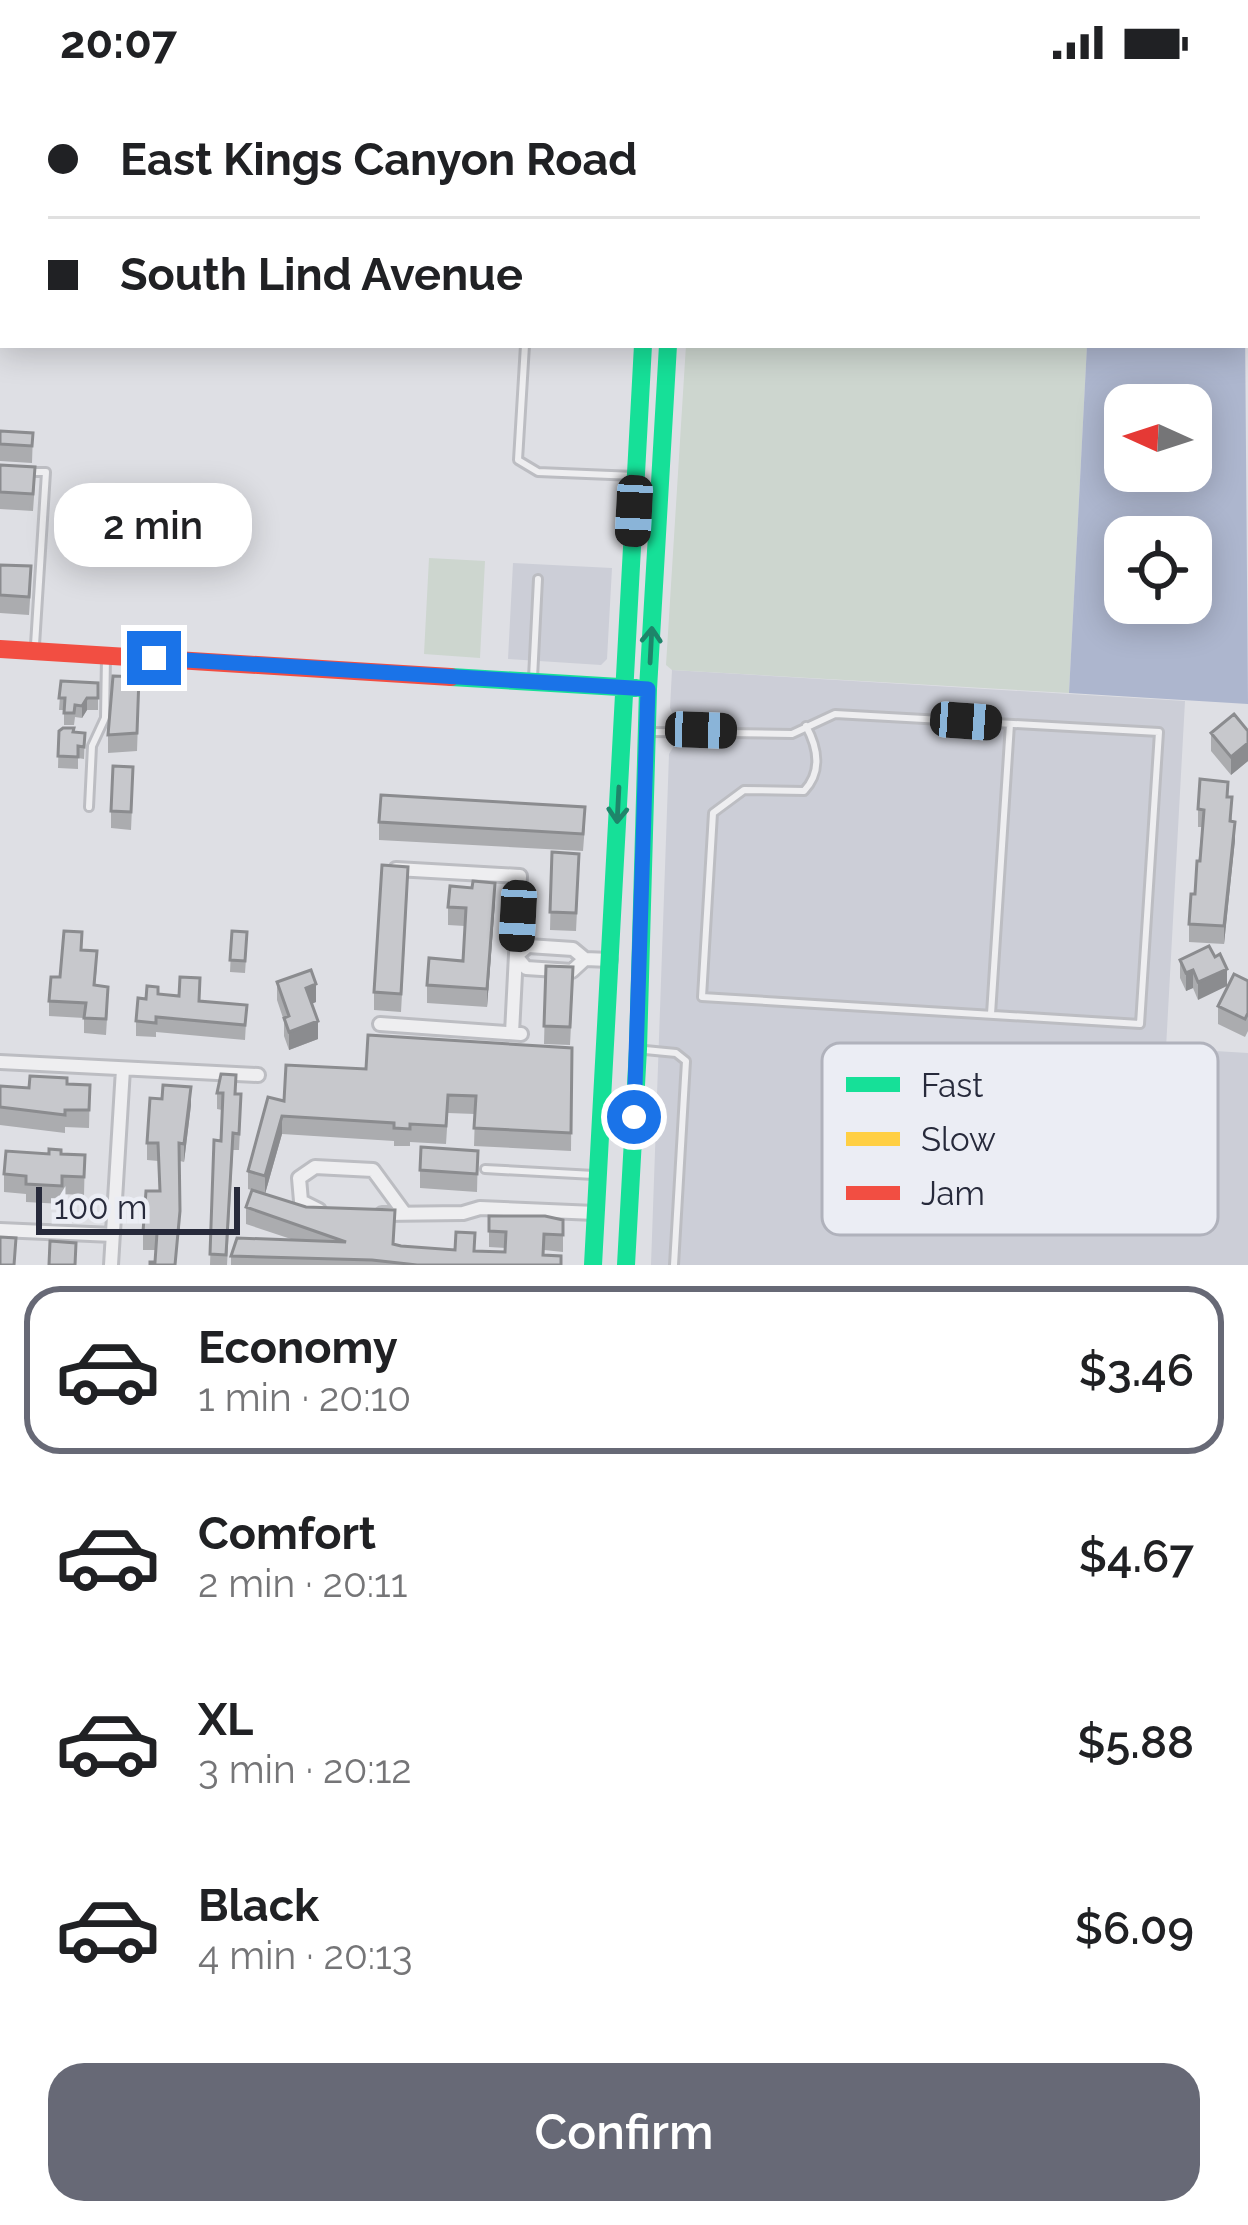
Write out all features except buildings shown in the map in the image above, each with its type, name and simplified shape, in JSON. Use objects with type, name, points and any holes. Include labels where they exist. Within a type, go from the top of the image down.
[{"type":"main road","points":[[593,1265],[643,348]]},
{"type":"main road","points":[[626,1265],[638,1049],[648,689],[668,348]]},
{"type":"main road","points":[[0,649],[648,689]]},
{"type":"street","points":[[380,1024],[516,1033],[520,876],[382,868]]},
{"type":"street","points":[[516,956],[528,946],[573,949],[585,959],[610,960]]},
{"type":"street","points":[[516,956],[526,968],[572,971],[585,959]]},
{"type":"street","points":[[0,1061],[258,1075]]},
{"type":"street","points":[[111,1265],[123,1069]]},
{"type":"street","points":[[330,1210],[312,1209],[302,1202],[299,1178],[315,1166],[373,1170],[403,1211]]},
{"type":"street","points":[[366,1213],[463,1213],[480,1208],[595,1213]]},
{"type":"street","points":[[0,1230],[113,1235]]},
{"type":"lane","points":[[525,348],[518,460],[524,467],[538,472],[636,476]]},
{"type":"lane","points":[[23,471],[46,472],[34,651]]},
{"type":"lane","points":[[20,570],[40,572]]},
{"type":"lane","points":[[533,682],[538,579]]},
{"type":"lane","points":[[89,807],[96,734],[105,718],[106,656]]},
{"type":"lane","points":[[646,733],[792,734],[806,726],[835,714],[1159,732],[1140,1024],[702,997],[713,813],[744,790],[804,791],[814,781],[817,747],[806,726]]},
{"type":"lane","points":[[991,1015],[1010,724]]},
{"type":"lane","points":[[77,733],[96,734]]},
{"type":"lane","points":[[638,1049],[676,1053],[686,1061],[674,1265]]},
{"type":"lane","points":[[485,1169],[597,1174]]},
{"type":"shaded area","points":[[686,348],[1087,348],[1069,693],[672,670],[666,665]]},
{"type":"shaded area","points":[[429,558],[485,561],[480,658],[424,654]]},
{"type":"shaded area","points":[[513,563],[612,568],[607,659],[601,665],[508,659]]},
{"type":"shaded area","points":[[672,670],[1185,701],[1166,1043],[822,1043],[822,1235],[1218,1235],[1218,1051],[1248,1053],[1248,1265],[651,1265],[669,754],[675,744]]},
{"type":"water","points":[[1087,348],[1245,348],[1248,704],[1069,693]]},
{"type":"traffic: fast","points":[[593,1265],[643,348]]},
{"type":"traffic: fast","points":[[626,1265],[638,1049],[648,689],[668,348]]},
{"type":"traffic: fast","points":[[451,677],[636,688]]},
{"type":"traffic: jam","points":[[0,649],[451,677]]},
{"type":"route","points":[[154,658],[648,689],[634,1117]]}]
